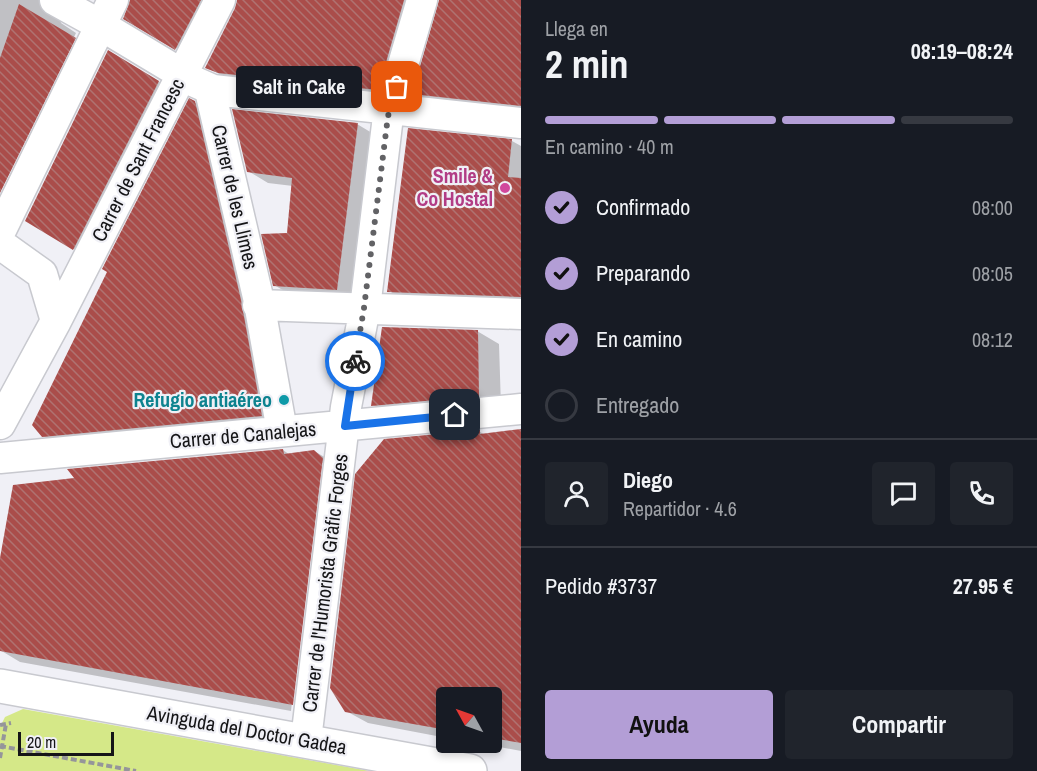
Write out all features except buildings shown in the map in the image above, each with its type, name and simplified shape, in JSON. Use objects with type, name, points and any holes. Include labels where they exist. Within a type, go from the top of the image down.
[{"type":"street","points":[[55,0],[108,13],[182,74],[213,90],[521,123]]},
{"type":"street","name":"Carrer de Sant Francesc","points":[[0,424],[57,321],[220,0]]},
{"type":"street","name":"Carrer de l'Humorista Gràfic Forges","points":[[306,740],[346,407],[364,308],[387,127],[422,0]]},
{"type":"street","points":[[0,232],[108,13]]},
{"type":"street","name":"Carrer de les Llimes","points":[[213,90],[211,95],[258,297],[282,431]]},
{"type":"street","points":[[0,244],[42,274],[57,321]]},
{"type":"street","points":[[258,305],[521,314]]},
{"type":"street","name":"Carrer de Canalejas","points":[[0,458],[521,409]]},
{"type":"street","name":"Avinguda del Doctor Gadea","points":[[8,695],[306,740],[470,771]]},
{"type":"path","points":[[0,725],[6,724],[0,758]]},
{"type":"path","points":[[1,746],[136,771]]},
{"type":"green space","points":[[23,709],[370,771],[0,771],[0,727],[5,717]]},
{"type":"way so far","points":[[355,361],[364,308],[388,116],[397,87]]},
{"type":"place","name":"Salt in Cake","points":[[397,87]]},
{"type":"place","name":"Smile & Co Hostal","points":[[505,188]]},
{"type":"place","name":"Refugio antiaéreo","points":[[284,400]]},
{"type":"route","points":[[355,361],[346,407],[345,426],[455,415]]}]
